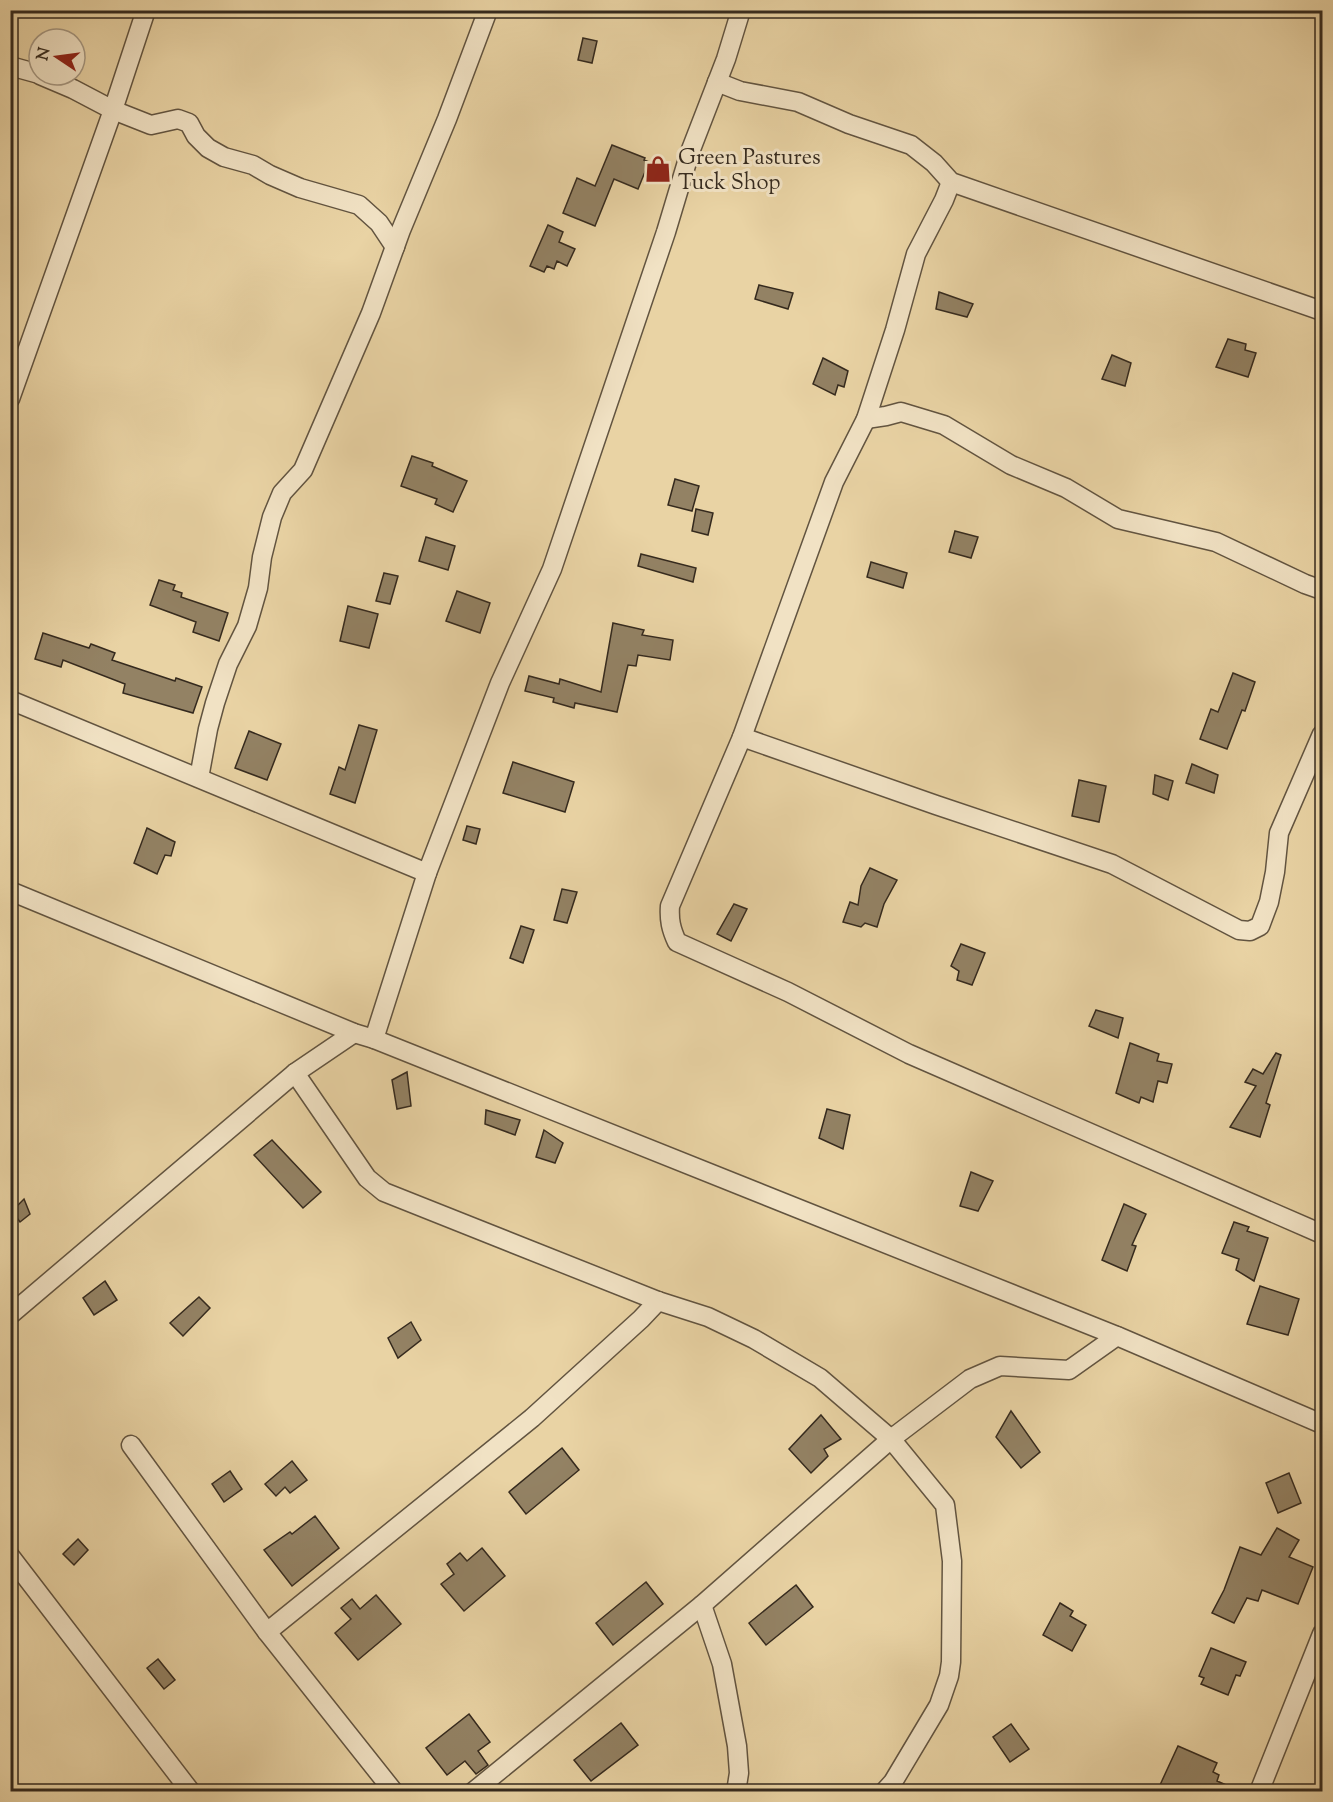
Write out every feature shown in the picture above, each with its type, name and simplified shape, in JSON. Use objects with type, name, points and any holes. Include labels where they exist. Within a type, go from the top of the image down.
[{"type":"street","points":[[10,399],[113,110],[146,10]]},
{"type":"street","points":[[199,778],[215,704],[228,664],[247,626],[258,588],[262,556],[272,517],[282,493],[303,470],[317,440],[371,313],[488,10]]},
{"type":"street","points":[[374,1038],[427,873],[500,683],[552,569],[662,243],[690,152],[741,10]]},
{"type":"street","points":[[10,66],[27,71]]},
{"type":"street","points":[[717,82],[740,91],[798,102],[849,124],[911,146],[934,163],[951,182],[1323,311]]},
{"type":"street","points":[[68,87],[113,110],[152,125],[178,119],[189,123],[196,136],[208,148],[225,157],[253,165],[300,188],[359,205],[379,223],[395,247]]},
{"type":"street","points":[[951,182],[916,254],[895,330],[866,419],[834,482],[742,737],[670,906],[669,920],[677,942],[788,992],[909,1054],[1323,1234]]},
{"type":"street","points":[[866,419],[901,412],[944,425],[1011,465],[1066,488],[1118,519],[1216,542],[1305,584],[1323,590]]},
{"type":"street","points":[[10,700],[427,873]]},
{"type":"street","points":[[742,737],[936,806],[1112,864],[1239,930],[1250,931],[1260,926],[1269,902],[1279,833],[1323,734]]},
{"type":"street","points":[[10,891],[354,1033],[374,1038],[1118,1336],[1323,1424]]},
{"type":"street","points":[[10,1315],[295,1074],[354,1033]]},
{"type":"street","points":[[295,1074],[368,1178],[384,1192],[658,1301],[708,1317],[754,1339],[820,1378],[891,1439],[945,1505],[952,1561],[951,1642],[949,1676],[939,1705],[893,1782],[884,1791]]},
{"type":"street","points":[[267,1632],[532,1418],[658,1301]]},
{"type":"street","points":[[472,1791],[702,1605],[891,1439],[970,1379],[1000,1366],[1069,1370],[1118,1336]]},
{"type":"street","points":[[131,1445],[267,1632],[394,1791]]},
{"type":"street","points":[[10,1556],[191,1791]]},
{"type":"street","points":[[702,1605],[722,1664],[737,1746],[739,1773],[736,1791]]},
{"type":"street","points":[[1259,1791],[1323,1634]]},
{"type":"building","points":[[583,38],[597,41],[592,63],[578,60]]},
{"type":"building","points":[[612,145],[645,158],[644,160],[649,162],[638,189],[614,179],[595,226],[563,213],[577,178],[595,186]]},
{"type":"building","points":[[548,225],[563,232],[559,242],[575,249],[567,266],[557,261],[554,269],[547,266],[544,272],[530,266]]},
{"type":"building","points":[[759,285],[793,293],[788,309],[755,299]]},
{"type":"building","points":[[939,292],[973,304],[967,317],[936,309]]},
{"type":"building","points":[[1228,339],[1246,344],[1245,350],[1256,353],[1248,377],[1216,367]]},
{"type":"building","points":[[1112,355],[1131,363],[1125,386],[1102,379]]},
{"type":"building","points":[[823,358],[848,371],[844,387],[838,385],[835,395],[813,384]]},
{"type":"building","points":[[412,456],[433,463],[432,466],[467,481],[453,512],[435,504],[437,499],[401,486]]},
{"type":"building","points":[[675,479],[699,486],[692,511],[668,505]]},
{"type":"building","points":[[696,509],[713,513],[708,535],[692,531]]},
{"type":"building","points":[[955,531],[978,537],[971,558],[949,552]]},
{"type":"building","points":[[426,537],[455,546],[448,570],[419,561]]},
{"type":"building","points":[[641,554],[696,568],[693,582],[638,566]]},
{"type":"building","points":[[871,562],[907,573],[903,588],[867,577]]},
{"type":"building","points":[[384,573],[398,576],[390,604],[376,601]]},
{"type":"building","points":[[159,580],[175,585],[173,590],[182,593],[181,597],[228,613],[219,641],[193,632],[196,622],[150,605]]},
{"type":"building","points":[[457,591],[490,603],[480,633],[446,621]]},
{"type":"building","points":[[348,606],[378,614],[369,648],[340,641]]},
{"type":"building","points":[[613,623],[644,630],[642,635],[673,640],[670,660],[638,655],[636,666],[628,665],[617,712],[575,703],[574,708],[553,702],[554,698],[525,691],[529,676],[559,684],[560,679],[601,692]]},
{"type":"building","points":[[43,633],[89,648],[91,644],[115,653],[112,660],[175,681],[176,678],[202,687],[193,713],[123,693],[125,684],[63,660],[61,667],[35,659]]},
{"type":"building","points":[[1233,673],[1255,682],[1245,711],[1242,710],[1227,749],[1200,739],[1211,709],[1218,712]]},
{"type":"building","points":[[359,725],[377,730],[355,803],[330,794],[339,767],[345,770]]},
{"type":"building","points":[[249,731],[281,744],[267,780],[235,768]]},
{"type":"building","points":[[513,762],[574,782],[565,812],[503,793]]},
{"type":"building","points":[[1192,764],[1218,775],[1214,793],[1186,783]]},
{"type":"building","points":[[1155,775],[1173,781],[1168,800],[1153,794]]},
{"type":"building","points":[[1079,780],[1106,786],[1099,822],[1072,816]]},
{"type":"building","points":[[467,826],[480,829],[476,844],[463,840]]},
{"type":"building","points":[[147,828],[175,842],[171,856],[165,855],[157,874],[134,863]]},
{"type":"building","points":[[870,868],[897,880],[884,904],[877,927],[865,923],[861,927],[843,922],[850,902],[858,905],[861,886]]},
{"type":"building","points":[[562,889],[577,892],[567,923],[554,920]]},
{"type":"building","points":[[734,904],[747,909],[731,941],[717,934]]},
{"type":"building","points":[[521,926],[534,930],[523,963],[510,958]]},
{"type":"building","points":[[961,944],[985,953],[972,985],[957,980],[959,971],[951,966]]},
{"type":"building","points":[[1096,1010],[1123,1018],[1118,1038],[1089,1026]]},
{"type":"building","points":[[1130,1043],[1159,1054],[1157,1061],[1172,1064],[1167,1083],[1158,1081],[1153,1102],[1141,1097],[1139,1103],[1116,1093]]},
{"type":"building","points":[[1276,1053],[1281,1055],[1266,1103],[1270,1105],[1260,1137],[1230,1127],[1256,1086],[1245,1082],[1253,1069],[1263,1074]]},
{"type":"building","points":[[407,1072],[411,1106],[397,1109],[392,1080]]},
{"type":"building","points":[[827,1109],[850,1115],[843,1149],[819,1138]]},
{"type":"building","points":[[486,1110],[520,1120],[515,1135],[485,1124]]},
{"type":"building","points":[[544,1130],[563,1143],[555,1163],[536,1157]]},
{"type":"building","points":[[272,1140],[321,1192],[303,1208],[254,1155]]},
{"type":"building","points":[[971,1172],[993,1181],[978,1211],[960,1206]]},
{"type":"building","points":[[24,1199],[30,1214],[20,1222],[12,1211]]},
{"type":"building","points":[[1124,1204],[1146,1214],[1132,1245],[1136,1246],[1127,1271],[1102,1260]]},
{"type":"building","points":[[1234,1222],[1249,1227],[1247,1231],[1268,1238],[1254,1281],[1236,1270],[1239,1259],[1222,1253]]},
{"type":"building","points":[[105,1281],[117,1300],[94,1315],[83,1298]]},
{"type":"building","points":[[1260,1286],[1299,1299],[1288,1335],[1247,1324]]},
{"type":"building","points":[[199,1297],[210,1308],[183,1336],[170,1323]]},
{"type":"building","points":[[411,1322],[421,1340],[398,1358],[388,1338]]},
{"type":"building","points":[[1011,1411],[1040,1452],[1021,1468],[996,1437]]},
{"type":"building","points":[[821,1415],[841,1439],[824,1449],[828,1456],[811,1473],[789,1449]]},
{"type":"building","points":[[562,1448],[579,1470],[526,1514],[509,1492]]},
{"type":"building","points":[[292,1461],[307,1480],[290,1493],[285,1487],[276,1496],[265,1484]]},
{"type":"building","points":[[230,1471],[242,1489],[224,1502],[212,1484]]},
{"type":"building","points":[[1289,1473],[1301,1503],[1278,1513],[1266,1483]]},
{"type":"building","points":[[315,1516],[339,1548],[292,1586],[264,1550],[290,1532],[292,1534]]},
{"type":"building","points":[[1277,1528],[1299,1540],[1289,1557],[1313,1567],[1298,1604],[1262,1590],[1258,1601],[1247,1598],[1234,1623],[1212,1613],[1224,1590],[1240,1547],[1261,1555]]},
{"type":"building","points":[[78,1539],[88,1550],[74,1565],[63,1554]]},
{"type":"building","points":[[482,1548],[505,1576],[464,1611],[441,1584],[454,1574],[447,1564],[460,1553],[467,1561]]},
{"type":"building","points":[[646,1582],[663,1604],[613,1645],[596,1623]]},
{"type":"building","points":[[796,1585],[813,1607],[766,1645],[749,1623]]},
{"type":"building","points":[[376,1595],[401,1624],[358,1660],[335,1633],[351,1619],[341,1608],[352,1599],[360,1609]]},
{"type":"building","points":[[1060,1603],[1073,1611],[1070,1616],[1086,1625],[1072,1651],[1043,1635]]},
{"type":"building","points":[[1211,1648],[1246,1662],[1240,1676],[1236,1675],[1228,1695],[1201,1684],[1204,1678],[1199,1676]]},
{"type":"building","points":[[158,1659],[175,1680],[164,1689],[147,1668]]},
{"type":"building","points":[[469,1714],[490,1742],[478,1751],[488,1765],[476,1774],[465,1761],[447,1775],[426,1748]]},
{"type":"building","points":[[621,1723],[638,1745],[591,1781],[574,1760]]},
{"type":"building","points":[[1011,1724],[1029,1749],[1010,1762],[993,1737]]},
{"type":"building","points":[[1178,1746],[1217,1763],[1213,1772],[1219,1775],[1217,1781],[1240,1791],[1176,1791],[1160,1785]]},
{"type":"place","name":"Green Pastures Tuck Shop","points":[[658,169]]}]
